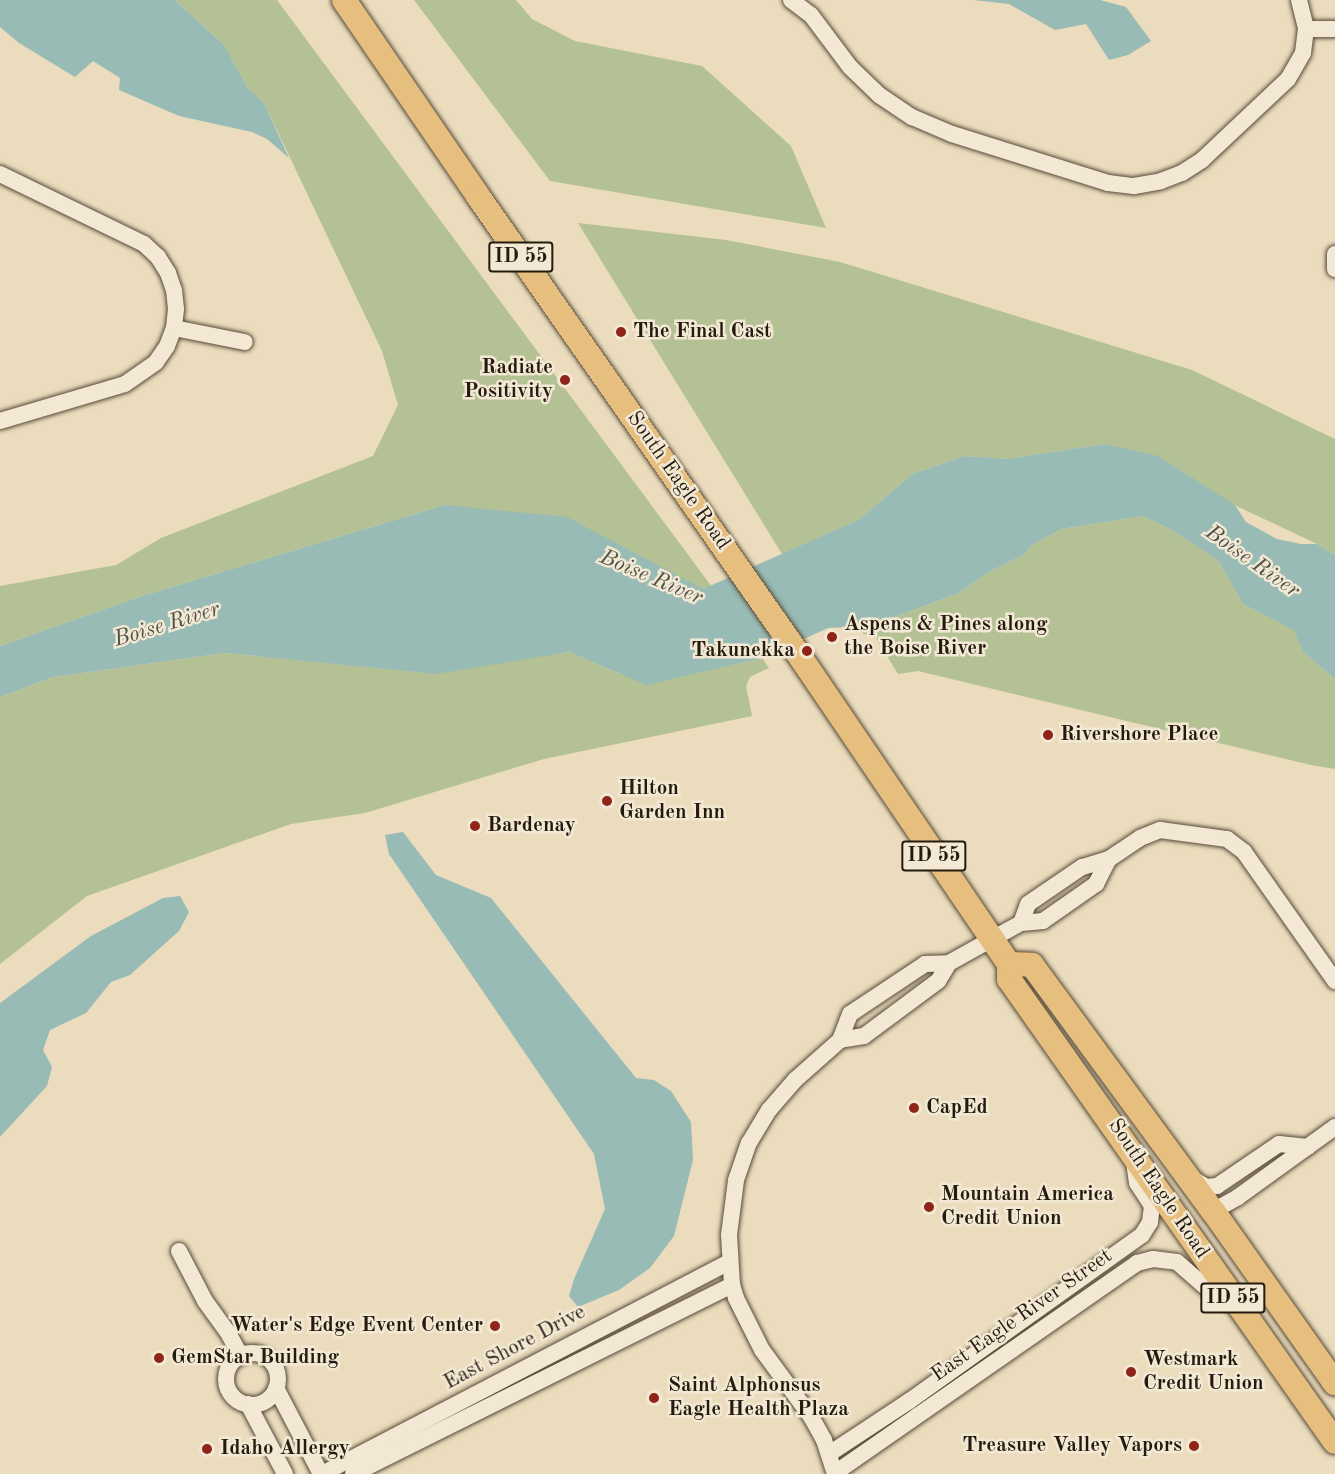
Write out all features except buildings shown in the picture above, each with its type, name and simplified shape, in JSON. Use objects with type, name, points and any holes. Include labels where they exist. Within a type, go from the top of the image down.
[{"type":"highway","name":"South Eagle Road","points":[[344,0],[484,206],[801,658],[1009,964],[1009,979],[1130,1147],[1335,1442]]},
{"type":"highway","name":"South Eagle Road","points":[[1009,964],[1032,965],[1214,1211],[1335,1383]]},
{"type":"highway","points":[[1130,1147],[1168,1175],[1192,1205],[1214,1211]]},
{"type":"street","points":[[791,0],[811,15],[850,67],[879,95],[912,117],[952,134],[1108,183],[1134,186],[1161,181],[1182,173],[1202,160],[1288,79],[1303,53],[1306,29],[1299,0]]},
{"type":"street","points":[[1306,29],[1335,29]]},
{"type":"street","points":[[0,174],[144,244],[158,257],[171,282],[176,309],[174,328],[167,346],[156,362],[125,384],[0,421]]},
{"type":"street","points":[[1335,254],[1335,269]]},
{"type":"street","points":[[174,328],[245,342]]},
{"type":"street","points":[[835,1473],[812,1418],[749,1329],[732,1285],[731,1202],[749,1143],[775,1102],[840,1040],[850,1014],[925,964],[949,963],[1021,922],[1043,921],[1096,884],[1109,859],[1140,838],[1160,830],[1227,839],[1244,852],[1335,981]]},
{"type":"street","points":[[840,1040],[864,1036],[938,981],[949,963]]},
{"type":"street","points":[[1214,1211],[1239,1197],[1335,1127]]},
{"type":"street","points":[[1187,1176],[1206,1187],[1217,1186],[1279,1144],[1308,1147]]},
{"type":"street","name":"East Eagle River Street","points":[[829,1454],[908,1402],[1142,1235],[1150,1222],[1152,1206],[1137,1183],[1130,1147]]},
{"type":"street","points":[[179,1251],[205,1301],[227,1331],[241,1356]]},
{"type":"street","name":"East Eagle River Street","points":[[835,1473],[1137,1263],[1153,1259],[1177,1262],[1218,1298],[1239,1307]]},
{"type":"street","name":"East Shore Drive","points":[[321,1474],[730,1262]]},
{"type":"street","name":"East Shore Drive","points":[[353,1474],[732,1285]]},
{"type":"street","points":[[276,1388],[265,1401],[248,1404],[234,1398],[226,1384],[228,1368],[241,1356],[255,1353],[269,1360],[277,1373],[276,1388],[321,1474]]},
{"type":"street","points":[[248,1404],[285,1474]]},
{"type":"green space","points":[[175,0],[277,0],[712,587],[702,589],[445,505],[139,597],[0,646],[0,586],[116,565],[161,538],[373,456],[398,405],[382,351],[264,103],[247,87],[225,46]]},
{"type":"green space","points":[[414,0],[516,0],[532,19],[575,41],[702,66],[791,146],[826,228],[550,181]]},
{"type":"green space","points":[[578,223],[726,240],[840,262],[1192,370],[1335,439],[1335,555],[1317,544],[1105,444],[1007,459],[964,456],[912,474],[860,519],[782,554]]},
{"type":"green space","points":[[1143,516],[1172,530],[1218,560],[1243,604],[1295,630],[1303,652],[1335,679],[1335,769],[918,671],[898,674],[876,638],[856,631],[855,628],[870,626],[959,593],[987,573],[1025,554],[1032,545],[1061,529]]},
{"type":"green space","points":[[569,652],[622,675],[731,665],[762,658],[769,668],[750,677],[746,686],[752,716],[544,759],[365,813],[291,824],[87,896],[0,964],[0,697],[53,677],[225,653],[418,672]]},
{"type":"water","points":[[0,0],[175,0],[225,46],[247,87],[264,103],[289,158],[267,139],[252,132],[179,116],[119,90],[120,78],[93,61],[75,77],[19,43],[0,27]]},
{"type":"water","points":[[973,0],[1100,0],[1126,7],[1151,41],[1128,55],[1109,60],[1086,24],[1055,30],[1009,4]]},
{"type":"water","name":"Boise River","points":[[1105,444],[1158,456],[1235,505],[1246,522],[1277,539],[1301,544],[1317,544],[1335,555],[1335,679],[1303,652],[1294,630],[1243,604],[1218,560],[1172,530],[1143,516],[1061,529],[1032,545],[1025,554],[987,573],[959,593],[870,626],[828,628],[762,658],[646,685],[569,652],[436,674],[225,653],[53,677],[0,697],[0,646],[139,597],[445,505],[567,517],[703,589],[860,519],[912,474],[964,456],[1007,459]]},
{"type":"water","points":[[403,832],[436,875],[491,898],[636,1078],[654,1080],[671,1091],[691,1122],[693,1160],[674,1236],[650,1268],[619,1290],[578,1307],[569,1296],[574,1279],[605,1209],[594,1154],[389,854],[385,835]]},
{"type":"water","points":[[180,896],[189,912],[179,931],[130,975],[111,982],[86,1013],[50,1030],[43,1050],[52,1067],[47,1086],[0,1137],[0,1003],[91,936],[163,898]]},
{"type":"place","name":"The Final Cast","points":[[621,332]]},
{"type":"place","name":"Radiate Positivity","points":[[565,380]]},
{"type":"place","name":"Aspens & Pines along the Boise River","points":[[832,637]]},
{"type":"place","name":"Takunekka","points":[[807,651]]},
{"type":"place","name":"Rivershore Place","points":[[1048,735]]},
{"type":"place","name":"Hilton Garden Inn","points":[[607,801]]},
{"type":"place","name":"Bardenay","points":[[475,826]]},
{"type":"place","name":"CapEd","points":[[914,1108]]},
{"type":"place","name":"Mountain America Credit Union","points":[[929,1207]]},
{"type":"place","name":"Water's Edge Event Center","points":[[495,1326]]},
{"type":"place","name":"GemStar Building","points":[[159,1358]]},
{"type":"place","name":"Westmark Credit Union","points":[[1131,1372]]},
{"type":"place","name":"Saint Alphonsus Eagle Health Plaza","points":[[654,1398]]},
{"type":"place","name":"Treasure Valley Vapors","points":[[1194,1446]]},
{"type":"place","name":"Idaho Allergy","points":[[207,1449]]}]
